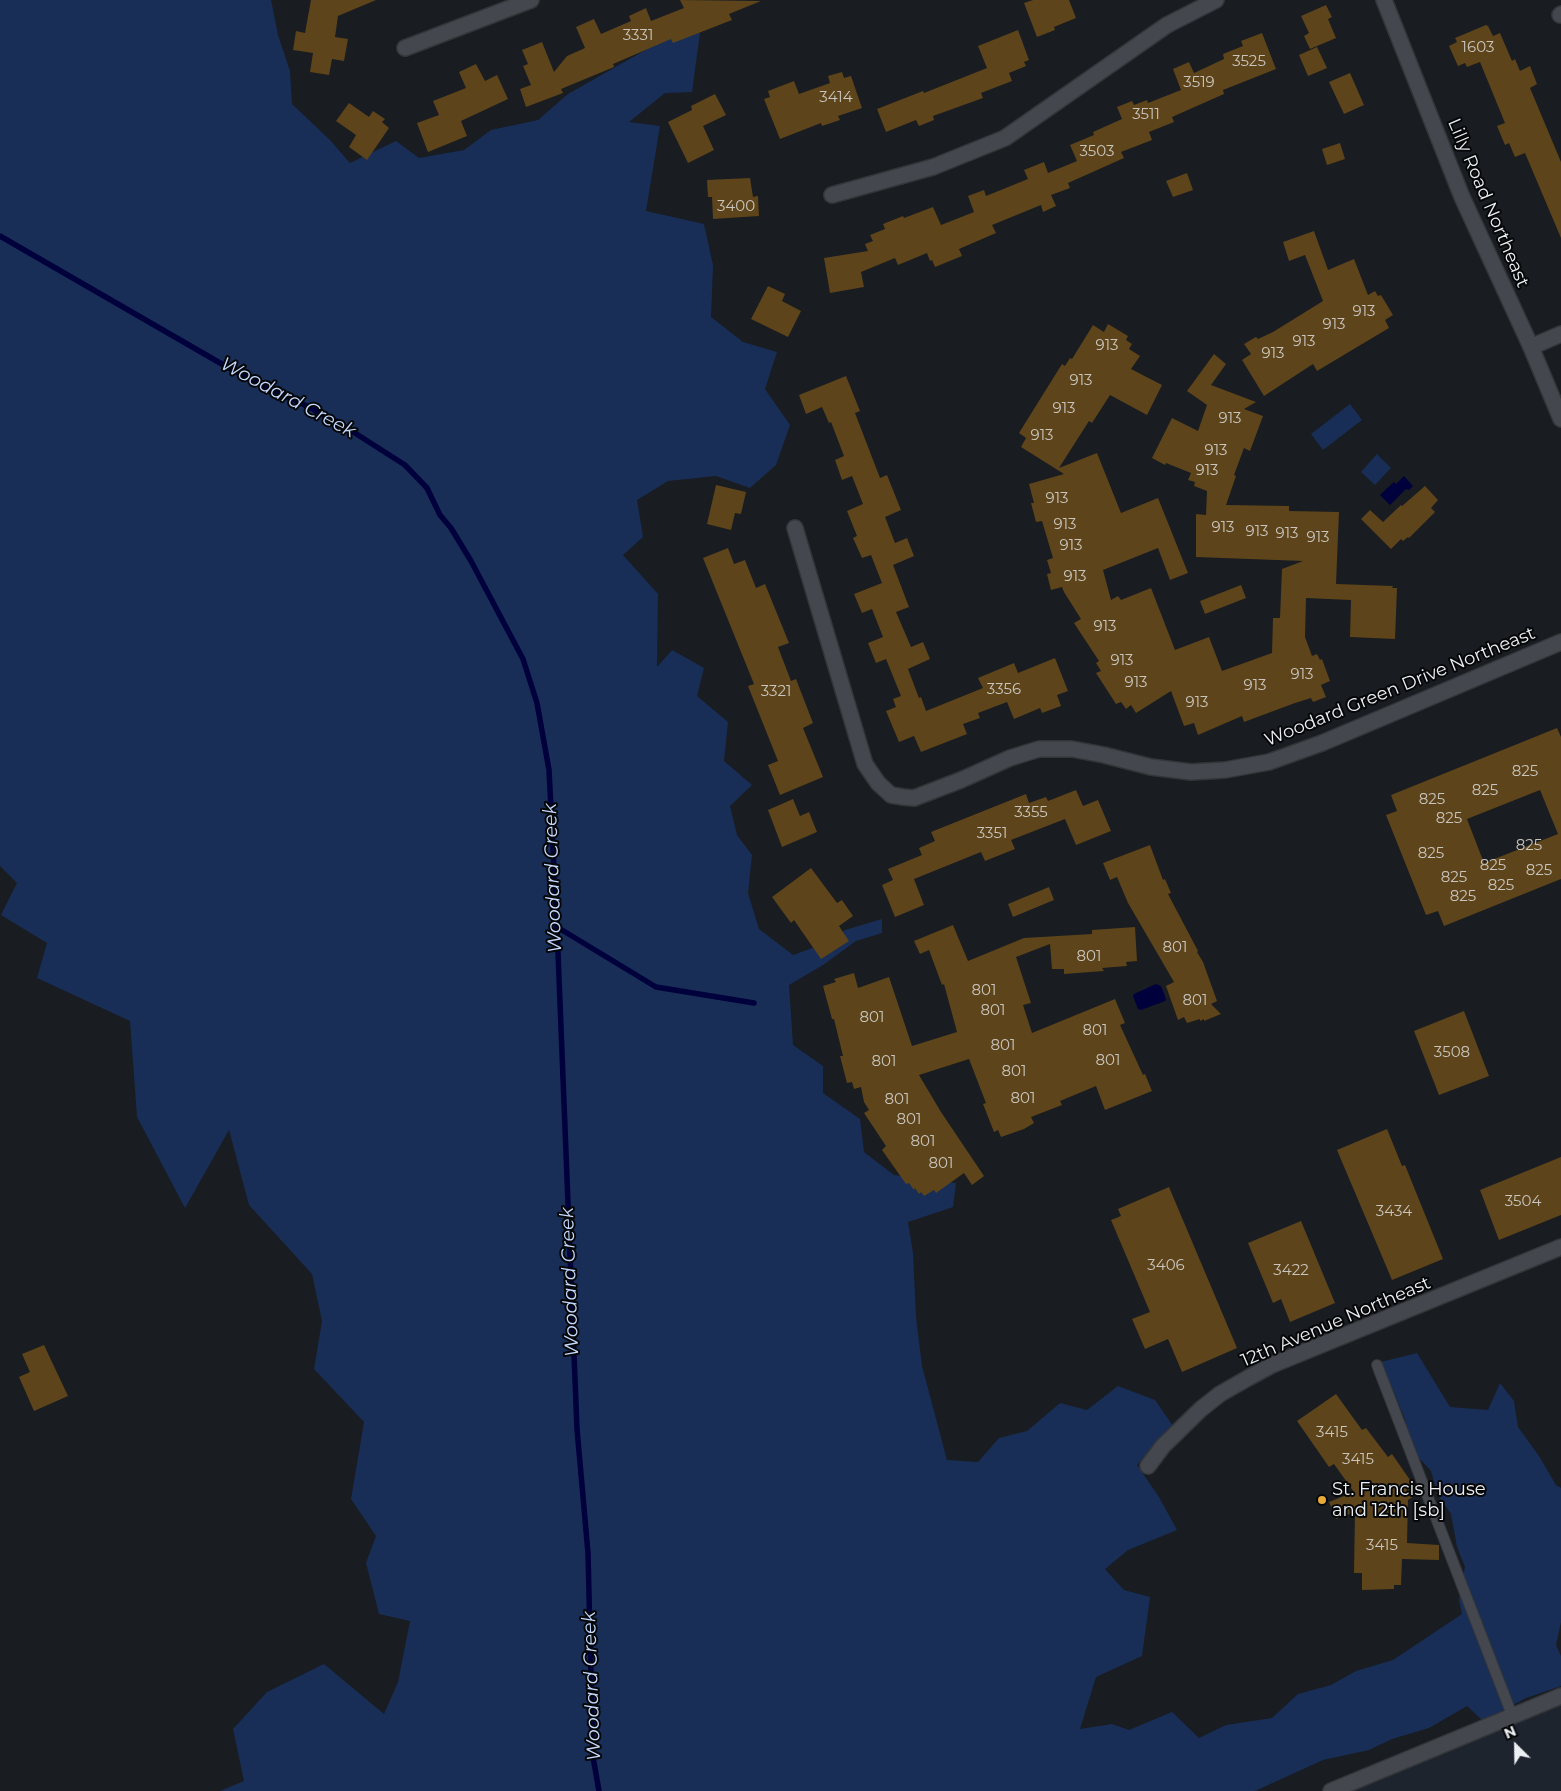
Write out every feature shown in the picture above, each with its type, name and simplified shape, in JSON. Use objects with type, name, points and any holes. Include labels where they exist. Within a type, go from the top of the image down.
[{"type":"street","points":[[405,48],[531,0]]},
{"type":"street","points":[[832,195],[933,167],[1005,138],[1167,26],[1216,0]]},
{"type":"street","name":"Lilly Road Northeast","points":[[1384,0],[1462,197],[1531,347],[1561,419]]},
{"type":"street","points":[[1531,347],[1561,334]]},
{"type":"street","name":"Woodard Green Drive Northeast","points":[[795,528],[865,764],[878,783],[890,794],[903,797],[914,798],[1010,758],[1039,749],[1072,749],[1150,767],[1191,772],[1225,770],[1269,762],[1322,743],[1561,642]]},
{"type":"street","name":"12th Avenue Northeast","points":[[1148,1466],[1163,1446],[1201,1409],[1220,1394],[1256,1373],[1561,1247]]},
{"type":"street","points":[[1331,1791],[1561,1696]]},
{"type":"lane","points":[[1377,1365],[1512,1715]]},
{"type":"shaded area","points":[[0,0],[271,0],[278,35],[290,71],[292,104],[330,140],[350,163],[396,141],[419,158],[464,150],[491,130],[538,120],[568,94],[702,18],[692,92],[665,93],[629,122],[660,126],[646,211],[704,224],[713,265],[711,317],[743,342],[777,352],[765,389],[790,425],[776,465],[750,488],[716,476],[668,481],[637,500],[643,537],[623,555],[658,594],[657,667],[672,650],[704,668],[697,696],[728,722],[724,761],[752,785],[730,806],[737,835],[752,855],[748,893],[759,929],[793,955],[818,946],[845,930],[882,919],[882,933],[856,941],[823,965],[789,985],[793,1045],[823,1066],[823,1093],[860,1119],[864,1152],[894,1175],[956,1183],[953,1207],[908,1222],[913,1253],[916,1317],[922,1366],[947,1460],[978,1462],[999,1438],[1027,1431],[1060,1403],[1087,1410],[1118,1386],[1155,1400],[1173,1426],[1137,1465],[1159,1497],[1177,1530],[1128,1550],[1105,1569],[1124,1590],[1150,1597],[1142,1656],[1096,1677],[1080,1729],[1112,1724],[1129,1730],[1172,1712],[1199,1738],[1226,1725],[1272,1718],[1298,1694],[1331,1685],[1356,1671],[1393,1660],[1462,1614],[1459,1600],[1465,1567],[1457,1547],[1451,1514],[1438,1495],[1431,1471],[1408,1446],[1405,1419],[1381,1362],[1417,1353],[1450,1407],[1488,1410],[1500,1383],[1514,1401],[1518,1427],[1539,1456],[1556,1485],[1561,1488],[1561,1622],[1556,1645],[1561,1656],[1561,1686],[1526,1698],[1483,1721],[1467,1706],[1429,1728],[1392,1739],[1369,1750],[1323,1760],[1255,1791],[220,1791],[244,1781],[233,1729],[267,1692],[324,1664],[384,1714],[398,1682],[410,1621],[379,1614],[366,1563],[376,1536],[351,1499],[364,1422],[314,1369],[322,1321],[312,1274],[249,1205],[229,1130],[185,1208],[137,1117],[130,1021],[37,978],[47,943],[1,915],[17,883],[0,866]]},
{"type":"shaded area","points":[[1350,404],[1362,420],[1323,450],[1311,434]]},
{"type":"shaded area","points":[[1377,454],[1391,468],[1375,485],[1361,472]]},
{"type":"shaded area","points":[[1404,476],[1413,486],[1409,490],[1406,489],[1390,505],[1380,495],[1394,482],[1396,484]]},
{"type":"shaded area","points":[[1156,984],[1161,986],[1165,1001],[1141,1010],[1138,1009],[1134,994]]},
{"type":"shaded area","points":[[1561,1696],[1561,1791],[1331,1791]]},
{"type":"building","points":[[311,0],[376,0],[338,16],[335,37],[348,39],[344,61],[332,59],[329,75],[310,72],[313,53],[293,50],[296,31],[305,33]]},
{"type":"building","points":[[680,0],[761,1],[729,14],[732,20],[673,43],[671,39],[613,64],[614,67],[561,89],[563,93],[526,107],[520,89],[531,85],[523,66],[528,64],[522,50],[542,42],[554,72],[567,56],[585,48],[576,27],[594,19],[601,34],[631,21],[629,16],[646,8],[651,21],[684,8]]},
{"type":"building","points":[[1033,0],[1069,0],[1076,18],[1054,27],[1055,30],[1037,37],[1024,3]]},
{"type":"building","points":[[1326,5],[1332,17],[1328,19],[1336,38],[1310,49],[1304,36],[1309,33],[1301,16]]},
{"type":"building","points":[[1486,25],[1493,36],[1500,33],[1512,61],[1515,59],[1520,71],[1530,66],[1537,84],[1530,88],[1561,162],[1561,238],[1525,153],[1515,157],[1509,143],[1505,145],[1497,126],[1505,123],[1480,62],[1467,67],[1465,63],[1458,66],[1449,46],[1457,42],[1455,38]]},
{"type":"building","points":[[1018,30],[1029,60],[1024,62],[1026,66],[1009,73],[1012,81],[981,93],[983,98],[933,116],[934,120],[919,126],[916,120],[886,132],[877,109],[987,68],[978,46]]},
{"type":"building","points":[[1262,33],[1276,69],[1223,90],[1224,94],[1172,117],[1174,122],[1149,132],[1152,140],[1121,152],[1124,158],[1068,183],[1070,188],[1051,195],[1056,206],[1043,212],[1041,205],[992,225],[996,233],[959,249],[962,256],[935,267],[927,253],[898,265],[895,258],[861,272],[864,287],[830,293],[824,258],[868,251],[865,244],[873,241],[870,235],[885,229],[883,224],[933,207],[941,225],[974,212],[968,196],[984,190],[986,196],[1028,179],[1024,170],[1044,162],[1048,173],[1077,161],[1070,145],[1094,135],[1093,132],[1122,119],[1117,107],[1132,101],[1134,105],[1147,100],[1148,103],[1181,90],[1173,69],[1189,62],[1194,73],[1224,59],[1223,54],[1243,46],[1241,41]]},
{"type":"building","points":[[1317,47],[1327,68],[1308,76],[1299,55]]},
{"type":"building","points":[[476,64],[485,81],[497,75],[508,99],[461,121],[467,136],[428,152],[417,123],[439,115],[433,101],[466,88],[459,72]]},
{"type":"building","points":[[842,72],[844,78],[851,76],[862,108],[838,116],[840,120],[822,126],[821,123],[780,139],[764,99],[770,97],[768,91],[794,81],[799,94],[830,83],[828,76]]},
{"type":"building","points":[[1350,73],[1364,105],[1344,114],[1329,82]]},
{"type":"building","points":[[715,94],[726,115],[703,126],[714,150],[688,163],[668,122],[692,110],[691,106]]},
{"type":"building","points":[[349,103],[369,117],[373,111],[385,119],[382,122],[389,128],[367,160],[349,147],[356,135],[336,121]]},
{"type":"building","points":[[1340,143],[1345,159],[1327,165],[1322,149]]},
{"type":"building","points":[[1187,173],[1193,190],[1173,197],[1166,181]]},
{"type":"building","points":[[750,178],[753,197],[758,196],[759,216],[713,219],[712,197],[708,197],[707,180]]},
{"type":"building","points":[[1314,231],[1328,270],[1354,259],[1368,295],[1375,291],[1378,296],[1381,295],[1393,315],[1385,320],[1389,328],[1317,371],[1313,364],[1264,396],[1242,360],[1251,354],[1244,344],[1256,337],[1258,339],[1273,332],[1323,301],[1305,255],[1289,261],[1283,242]]},
{"type":"building","points":[[768,286],[785,294],[782,301],[801,311],[788,337],[751,319]]},
{"type":"building","points":[[1108,324],[1128,336],[1126,340],[1132,344],[1129,349],[1140,356],[1131,369],[1162,385],[1147,415],[1110,395],[1092,423],[1089,421],[1059,468],[1097,453],[1121,513],[1158,498],[1188,573],[1170,580],[1158,548],[1103,570],[1111,600],[1118,596],[1121,600],[1151,588],[1175,650],[1209,637],[1222,671],[1272,653],[1273,618],[1280,618],[1282,569],[1303,561],[1196,557],[1196,514],[1206,515],[1207,491],[1194,486],[1195,482],[1188,480],[1191,473],[1166,463],[1165,465],[1152,458],[1172,418],[1198,431],[1207,405],[1187,391],[1214,354],[1226,364],[1211,385],[1256,402],[1244,409],[1263,416],[1250,451],[1244,448],[1226,505],[1289,506],[1289,511],[1339,512],[1336,584],[1393,586],[1392,588],[1397,588],[1395,639],[1350,637],[1351,600],[1306,598],[1305,637],[1312,656],[1317,654],[1320,660],[1322,659],[1330,681],[1321,685],[1326,697],[1313,702],[1311,698],[1244,722],[1242,716],[1198,735],[1194,723],[1184,726],[1171,691],[1136,713],[1131,705],[1126,709],[1121,702],[1116,704],[1096,673],[1101,671],[1096,663],[1099,661],[1074,623],[1081,619],[1062,587],[1051,590],[1047,574],[1051,573],[1047,560],[1053,558],[1042,521],[1036,522],[1031,503],[1034,503],[1029,484],[1064,474],[1021,447],[1026,438],[1019,433],[1062,364],[1065,366],[1070,358],[1072,359],[1093,325],[1104,332]]},
{"type":"building","points":[[846,376],[860,411],[855,413],[880,478],[887,475],[901,510],[885,517],[895,543],[907,538],[914,556],[893,565],[909,607],[896,612],[911,647],[923,642],[930,659],[908,669],[926,711],[983,688],[978,678],[1014,663],[1018,673],[1055,658],[1068,691],[1057,695],[1061,706],[1042,713],[1040,708],[1014,719],[1007,702],[978,713],[980,718],[963,724],[967,734],[921,752],[914,736],[899,742],[886,711],[896,707],[893,699],[901,696],[886,659],[876,663],[868,643],[883,637],[872,609],[862,613],[854,594],[882,583],[871,555],[862,558],[853,538],[857,536],[847,511],[863,504],[852,476],[842,480],[835,460],[844,456],[831,422],[829,423],[822,407],[806,414],[799,395]]},
{"type":"building","points":[[716,485],[746,492],[741,514],[735,513],[731,530],[707,524]]},
{"type":"building","points":[[1425,486],[1438,500],[1431,508],[1435,512],[1409,538],[1403,541],[1401,539],[1391,549],[1361,519],[1370,510],[1383,522]]},
{"type":"building","points":[[728,548],[734,564],[745,560],[756,588],[765,584],[789,643],[778,647],[791,681],[796,679],[813,723],[803,728],[823,777],[780,795],[768,765],[778,761],[748,686],[754,684],[703,558]]},
{"type":"building","points":[[1241,585],[1246,598],[1205,614],[1200,601]]},
{"type":"building","points":[[1557,728],[1561,737],[1561,879],[1444,926],[1438,911],[1426,915],[1386,815],[1397,811],[1391,795]],"holes":[[[1540,790],[1558,834],[1484,863],[1467,819]]]},
{"type":"building","points":[[1076,790],[1083,806],[1098,800],[1111,831],[1076,845],[1065,819],[1011,840],[1015,849],[985,861],[981,852],[914,879],[924,905],[895,917],[882,885],[893,880],[888,869],[922,855],[919,848],[935,841],[931,832],[1026,794],[1029,803],[1046,797],[1048,801]]},
{"type":"building","points":[[793,799],[800,816],[809,812],[817,832],[782,847],[768,810]]},
{"type":"building","points":[[1150,845],[1163,880],[1165,879],[1171,893],[1168,894],[1203,962],[1217,1001],[1211,1004],[1221,1014],[1204,1021],[1204,1019],[1200,1021],[1200,1019],[1187,1023],[1184,1017],[1178,1020],[1166,986],[1174,982],[1128,903],[1117,877],[1110,880],[1103,863]]},
{"type":"building","points":[[811,868],[837,903],[842,900],[853,916],[839,926],[849,941],[821,959],[794,920],[791,923],[772,897]]},
{"type":"building","points":[[1049,887],[1054,900],[1013,917],[1008,904]]},
{"type":"building","points":[[953,925],[968,961],[1024,938],[1092,934],[1092,930],[1135,927],[1137,961],[1126,962],[1127,966],[1102,968],[1104,971],[1064,974],[1064,969],[1052,969],[1050,944],[1016,957],[1031,1003],[1023,1005],[1032,1033],[1115,999],[1125,1023],[1120,1025],[1152,1091],[1105,1110],[1096,1086],[1060,1101],[1062,1105],[1031,1117],[1034,1123],[1024,1129],[1001,1137],[998,1130],[994,1132],[983,1104],[986,1103],[969,1059],[919,1075],[941,1112],[984,1176],[972,1185],[964,1173],[936,1193],[934,1190],[924,1196],[921,1192],[919,1194],[915,1188],[914,1190],[909,1183],[906,1184],[882,1150],[886,1146],[864,1113],[869,1110],[864,1102],[861,1087],[854,1089],[852,1082],[847,1083],[834,1019],[832,1019],[823,986],[836,982],[834,979],[854,973],[858,988],[889,977],[912,1046],[957,1032],[944,984],[942,985],[929,950],[920,954],[914,941]]},
{"type":"building","points":[[1464,1011],[1489,1076],[1439,1095],[1414,1031]]},
{"type":"building","points":[[1387,1129],[1402,1166],[1405,1165],[1443,1259],[1392,1280],[1337,1150]]},
{"type":"building","points":[[1561,1157],[1561,1215],[1499,1240],[1480,1190]]},
{"type":"building","points":[[1169,1187],[1237,1348],[1182,1372],[1168,1339],[1145,1349],[1132,1319],[1150,1312],[1111,1220],[1121,1216],[1118,1209]]},
{"type":"building","points":[[1301,1221],[1335,1303],[1290,1322],[1281,1299],[1273,1303],[1248,1243]]},
{"type":"building","points":[[44,1345],[68,1396],[34,1411],[19,1377],[30,1372],[22,1354]]},
{"type":"building","points":[[1336,1394],[1362,1430],[1366,1428],[1388,1457],[1392,1454],[1419,1493],[1408,1500],[1407,1543],[1439,1545],[1439,1560],[1402,1559],[1401,1585],[1394,1585],[1394,1589],[1362,1590],[1362,1573],[1354,1573],[1355,1512],[1336,1519],[1329,1502],[1354,1492],[1334,1464],[1329,1467],[1297,1421]]},
{"type":"waterway","name":"Woodard Creek","points":[[0,236],[227,367],[333,419],[405,465],[427,488],[440,515],[451,528],[471,561],[523,659],[537,703],[549,770],[577,1429],[588,1553],[593,1757],[599,1791]]},
{"type":"waterway","points":[[557,927],[656,987],[754,1003]]},
{"type":"place","name":"St. Francis House and 12th [sb]","points":[[1322,1500]]}]
